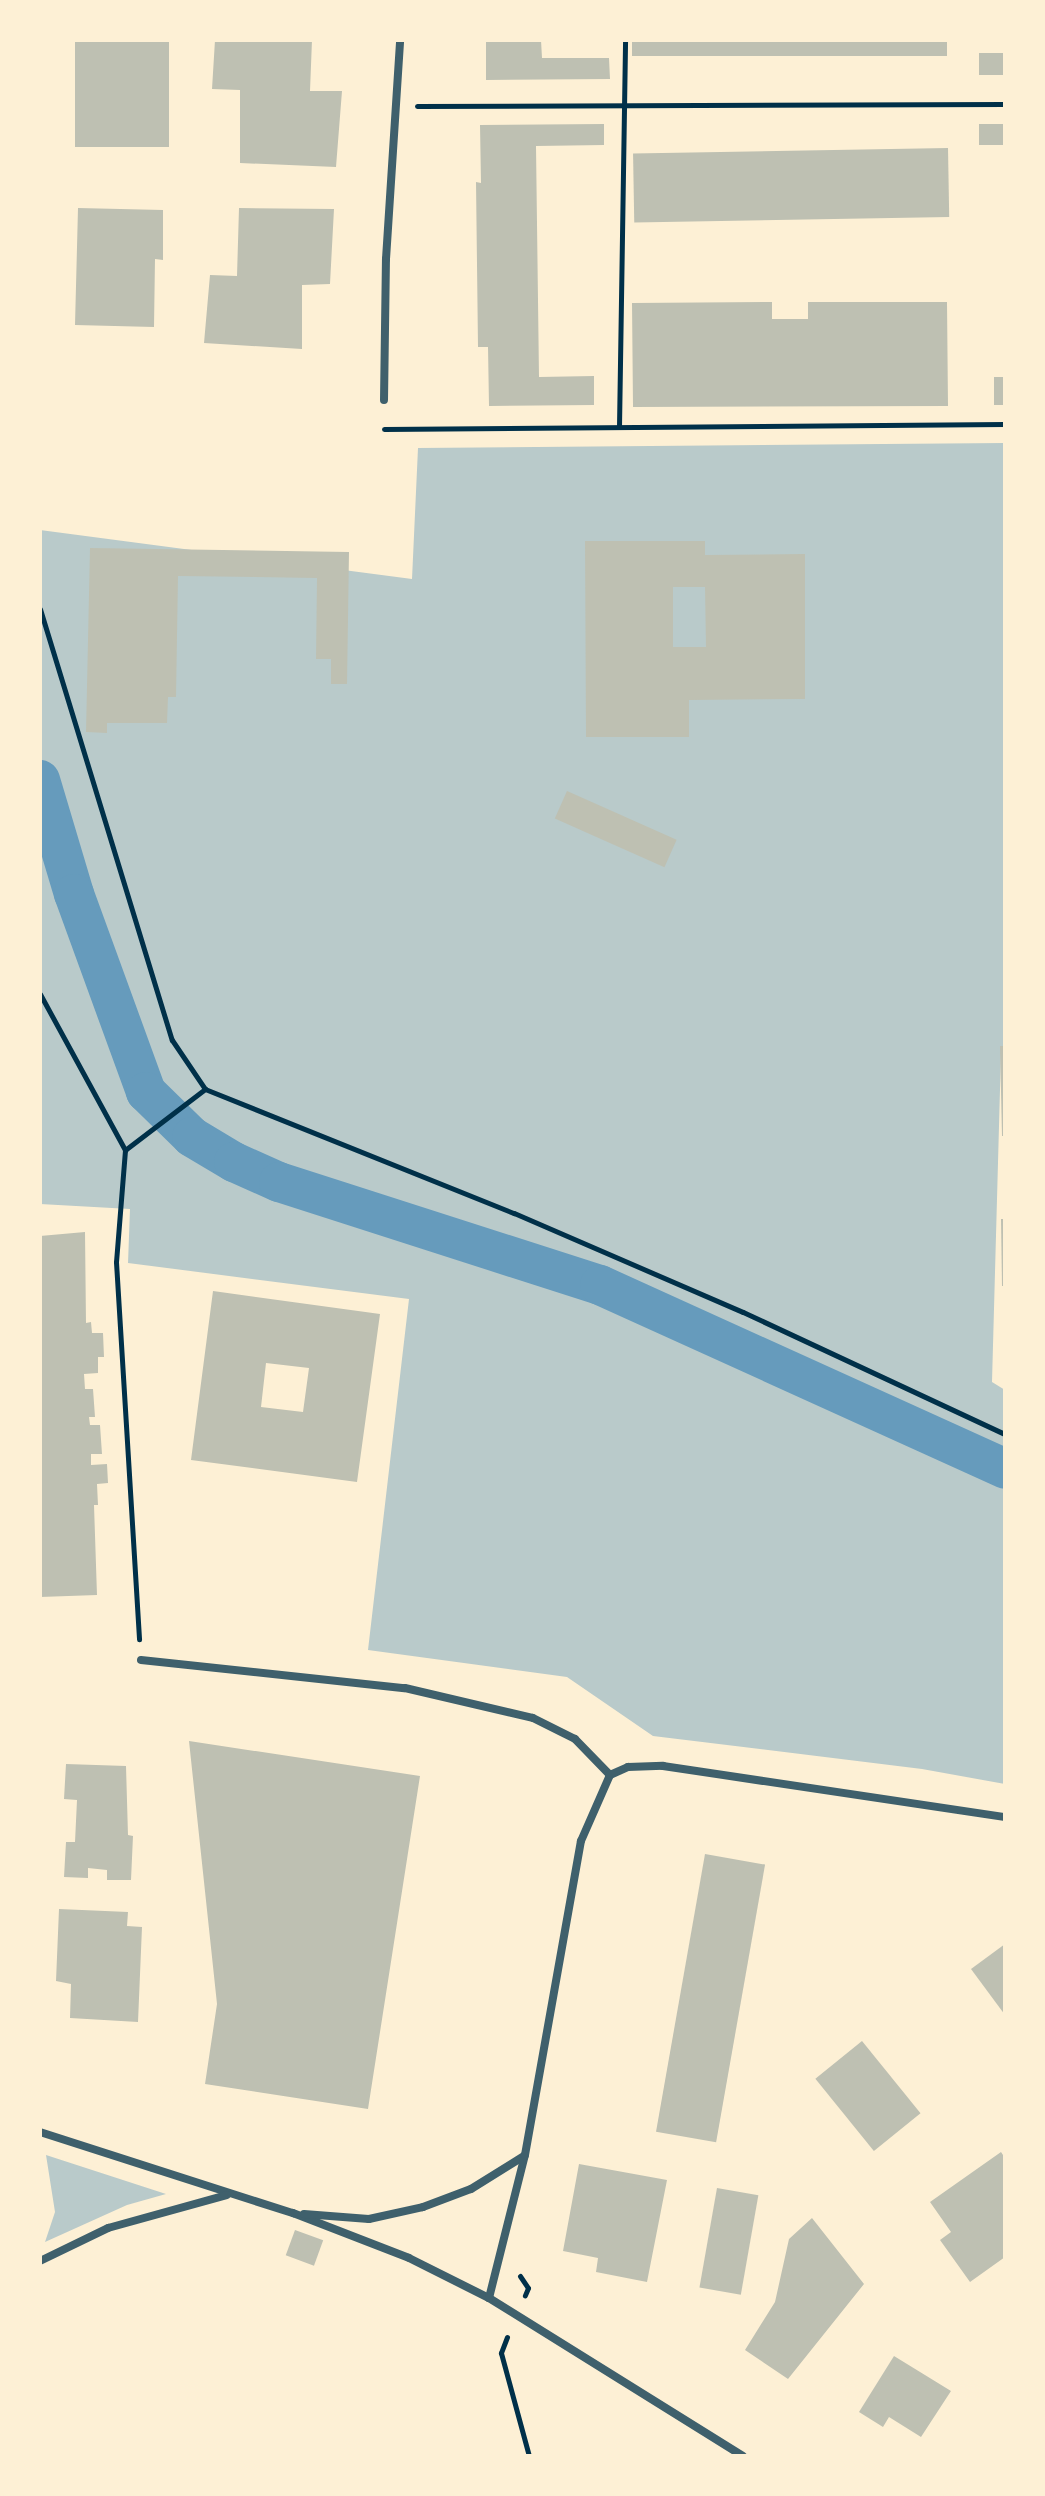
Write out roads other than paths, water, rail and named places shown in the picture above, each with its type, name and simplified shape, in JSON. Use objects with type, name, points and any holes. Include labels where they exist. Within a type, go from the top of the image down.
[{"type":"street","points":[[384,400],[386,259],[400,40]]},
{"type":"street","points":[[141,1660],[405,1688],[533,1718],[575,1739],[610,1775]]},
{"type":"street","points":[[489,2298],[525,2155],[581,1841],[610,1775],[628,1767],[663,1766],[1005,1817]]},
{"type":"street","points":[[40,2132],[228,2195],[293,2213],[409,2258],[489,2298],[743,2456]]},
{"type":"street","points":[[293,2213],[369,2219],[423,2207],[471,2189],[525,2155]]},
{"type":"street","points":[[40,2261],[108,2228],[228,2195]]},
{"type":"waterway","points":[[40,780],[74,894],[146,1092],[192,1137],[234,1162],[279,1182],[600,1285],[1005,1469]]}]
